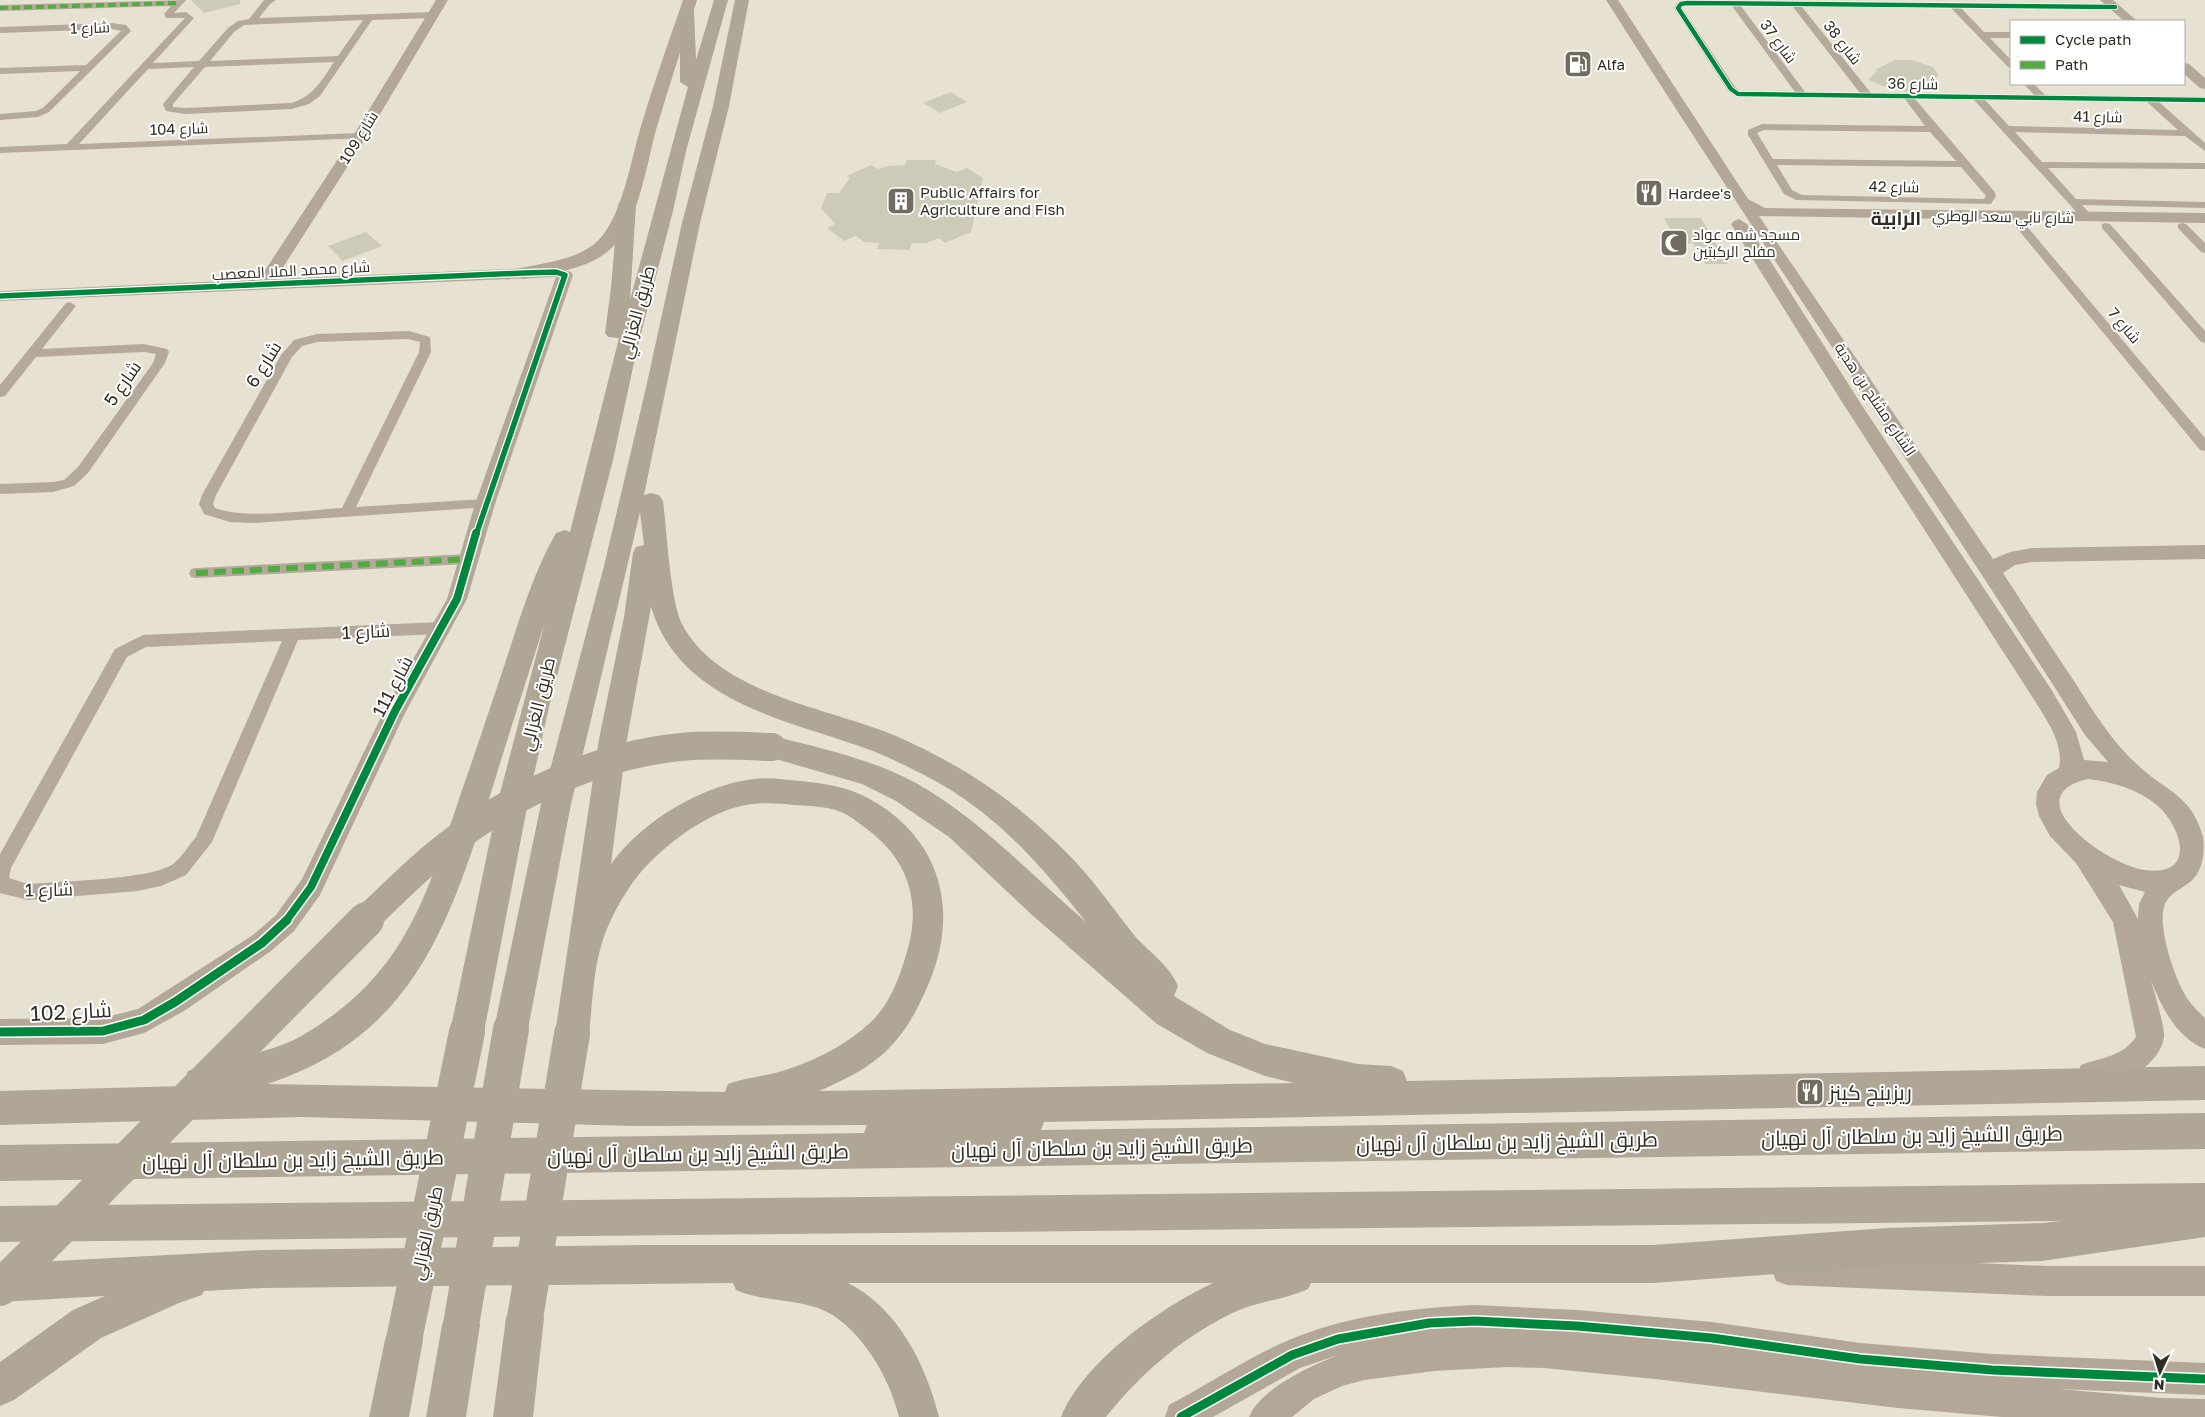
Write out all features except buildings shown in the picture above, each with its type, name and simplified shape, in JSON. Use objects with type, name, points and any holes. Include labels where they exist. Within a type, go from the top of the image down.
[{"type":"highway","name":"طريق الغزالي","points":[[389,1417],[518,779],[600,460],[620,370],[720,0]]},
{"type":"highway","name":"طريق الغزالي","points":[[446,1417],[511,1029],[556,804],[616,566],[656,392],[691,223],[721,106],[742,0]]},
{"type":"highway","points":[[721,106],[740,58],[758,0]]},
{"type":"highway","points":[[688,6],[687,75],[692,99]]},
{"type":"highway","points":[[620,370],[614,343],[628,206]]},
{"type":"highway","points":[[513,1417],[525,1318],[572,1034],[613,739],[637,617],[651,501],[656,392]]},
{"type":"highway","points":[[41,1107],[178,1087],[258,1070],[302,1054],[334,1034],[395,980],[429,924],[447,882],[536,609],[600,460]]},
{"type":"highway","points":[[651,501],[663,604],[670,627],[688,652],[718,679],[762,702],[885,744],[908,754],[963,782],[1000,808],[1055,860],[1129,952],[1206,1033]]},
{"type":"highway","points":[[0,1288],[359,926],[416,872],[479,823],[536,792],[602,764],[666,749],[718,746],[772,748],[871,775],[906,792],[959,828],[1042,904],[1169,1013],[1219,1042],[1265,1060],[1358,1081],[1554,1096]]},
{"type":"highway","points":[[584,949],[615,883],[634,858],[678,820],[722,801],[755,791],[810,795],[850,802],[890,830],[908,850],[922,879],[930,922],[921,963],[907,996],[886,1030],[846,1061],[809,1080],[770,1092],[632,1109]]},
{"type":"highway","points":[[0,1108],[302,1100],[632,1109],[775,1109],[2021,1088],[2205,1083]]},
{"type":"highway","points":[[603,1154],[1323,1100]]},
{"type":"highway","name":"طريق الشيخ زايد بن سلطان آل نهيان","points":[[0,1163],[2205,1131]]},
{"type":"highway","points":[[0,1224],[2205,1201]]},
{"type":"highway","points":[[0,1283],[262,1269],[644,1264],[1653,1264],[1887,1247],[2042,1242],[2205,1219]]},
{"type":"highway","points":[[644,1264],[767,1279],[824,1292],[863,1315],[897,1359],[917,1404],[920,1417]]},
{"type":"highway","points":[[1081,1417],[1097,1396],[1136,1355],[1176,1324],[1226,1295],[1272,1279],[1316,1273],[1436,1265]]},
{"type":"highway","points":[[0,1386],[87,1324],[177,1284],[262,1269]]},
{"type":"main road","points":[[524,273],[563,265],[599,250],[614,236],[628,206],[650,122],[680,24],[688,6]]},
{"type":"street","points":[[252,21],[272,0]]},
{"type":"street","name":"شارع 109","points":[[275,278],[442,0]]},
{"type":"street","name":"الشارع مشلح بن هدبة","points":[[1595,0],[1851,402],[2043,695],[2066,735],[2073,755],[2070,771]]},
{"type":"street","name":"الشارع مشلح بن هدبة","points":[[1612,0],[1742,202],[1788,267],[1969,537],[2094,729],[2132,775],[2152,789]]},
{"type":"street","points":[[0,8],[180,2]]},
{"type":"street","points":[[70,147],[190,18],[186,15],[169,16],[180,2]]},
{"type":"street","points":[[1735,4],[1828,2],[1890,2],[1954,6],[2047,3],[2110,4],[2129,20]]},
{"type":"street","name":"شارع 36","points":[[1735,4],[1687,3],[1681,4],[1678,8],[1734,92],[1744,95],[2205,100]]},
{"type":"street","name":"شارع 37","points":[[1735,4],[1802,95]]},
{"type":"street","name":"شارع 38","points":[[1795,4],[1869,97]]},
{"type":"street","points":[[1954,6],[2010,63]]},
{"type":"street","points":[[369,18],[317,94],[301,104],[184,111],[169,109],[168,104],[201,64],[231,30],[242,23],[252,21],[433,15]]},
{"type":"street","name":"شارع 1","points":[[0,30],[112,26],[125,29],[46,110],[38,114],[0,117]]},
{"type":"street","points":[[1981,35],[2010,36]]},
{"type":"street","points":[[146,66],[340,59]]},
{"type":"street","points":[[0,71],[89,68]]},
{"type":"street","points":[[2185,68],[2205,85]]},
{"type":"street","points":[[2030,85],[2042,98]]},
{"type":"street","name":"شارع 42","points":[[1908,97],[1933,129],[1990,193],[1991,196],[1987,202],[1800,198],[1788,192],[1752,132],[1756,129],[1933,129]]},
{"type":"street","points":[[1978,98],[2087,217]]},
{"type":"street","points":[[2149,99],[2205,148]]},
{"type":"street","name":"شارع 41","points":[[2006,129],[2189,133]]},
{"type":"street","name":"شارع 104","points":[[0,150],[360,136]]},
{"type":"street","name":"شارع 42","points":[[1770,162],[1964,164]]},
{"type":"street","points":[[2039,165],[2205,166]]},
{"type":"street","name":"شارع نابي سعد الوطري","points":[[1742,202],[1762,212],[1784,214],[2020,225],[2205,226]]},
{"type":"street","points":[[2074,202],[2205,205]]},
{"type":"street","name":"شارع نابي سعد الوطري","points":[[1761,228],[1777,223],[2087,217],[2205,218]]},
{"type":"street","name":"شارع 7","points":[[2020,225],[2205,447]]},
{"type":"street","points":[[2106,226],[2205,339]]},
{"type":"street","points":[[2182,226],[2205,250]]},
{"type":"street","points":[[1767,268],[1779,271],[1788,267]]},
{"type":"street","name":"شارع محمد الملا المعصب","points":[[0,296],[252,285],[275,278],[472,282],[553,286],[560,291],[565,278],[562,273],[524,273],[472,282],[0,309]]},
{"type":"street","points":[[1779,287],[1786,283],[1802,289]]},
{"type":"street","name":"شارع 111","points":[[144,1020],[175,1002],[262,943],[285,923],[311,887],[395,711],[457,599],[485,504],[560,291]]},
{"type":"street","points":[[0,393],[70,306]]},
{"type":"street","name":"شارع 6","points":[[347,512],[426,352],[426,340],[408,335],[317,338],[298,343],[287,355],[209,496],[206,504],[209,511],[220,516],[347,512],[485,504]]},
{"type":"street","name":"شارع 5","points":[[0,489],[53,487],[69,483],[89,462],[159,363],[163,352],[144,348],[32,353]]},
{"type":"street","points":[[1969,537],[1984,546],[1997,550],[2032,556]]},
{"type":"street","points":[[1992,572],[1998,564],[2005,560],[2032,556],[2205,552]]},
{"type":"street","points":[[196,573],[468,560]]},
{"type":"street","name":"شارع 1","points":[[292,635],[203,842],[180,869],[161,878],[138,883],[28,892],[6,887],[0,880],[2,867],[122,653],[143,641],[440,628]]},
{"type":"street","points":[[2021,1088],[2107,1072],[2127,1065],[2137,1059],[2146,1049],[2150,1037],[2126,921],[2118,905],[2081,853],[2064,836],[2053,820],[2048,803],[2049,789],[2057,778],[2070,771],[2088,769],[2108,771],[2130,778],[2152,789],[2174,805],[2205,820]]},
{"type":"street","points":[[2081,853],[2097,864],[2134,879],[2169,882],[2182,878],[2199,869],[2200,848],[2196,834],[2174,805]]},
{"type":"street","points":[[2169,882],[2156,896],[2150,915],[2161,969],[2178,1007],[2192,1025],[2205,1036]]},
{"type":"street","name":"شارع 102","points":[[0,1032],[103,1030],[144,1020]]},
{"type":"street","points":[[1653,1264],[2048,1281],[2205,1281]]},
{"type":"street","points":[[1182,1417],[1292,1355],[1338,1339],[1429,1323],[1475,1321],[1577,1326],[1712,1338],[1860,1359],[1992,1370],[2205,1379]]},
{"type":"street","points":[[1265,1417],[1303,1388],[1338,1371],[1364,1364],[1434,1355],[1507,1351],[1544,1352],[1655,1363],[1898,1392],[2162,1414],[2205,1415]]},
{"type":"marked path","points":[[0,8],[178,3]]},
{"type":"marked path","points":[[196,573],[468,559]]},
{"type":"cycle path","points":[[2115,7],[1687,3],[1681,4],[1678,8],[1731,89],[1738,94],[2205,100]]},
{"type":"cycle path","points":[[0,296],[524,273],[556,272],[565,275],[485,504],[457,599],[395,711],[311,887],[285,923],[262,943],[175,1002],[144,1020],[103,1031],[0,1032]]},
{"type":"cycle path","points":[[1181,1417],[1292,1355],[1338,1339],[1429,1323],[1475,1321],[1577,1326],[1712,1338],[1860,1359],[1992,1370],[2205,1379]]},
{"type":"place","name":"Alfa","points":[[1578,64]]},
{"type":"place","name":"Hardee's","points":[[1649,193]]},
{"type":"place","name":"Public Affairs for Agriculture and Fish","points":[[901,201]]},
{"type":"place","name":"مسجد شمه عواد مفلح الركبتين","points":[[1674,243]]},
{"type":"place","name":"ريزينج كينز","points":[[1810,1092]]},
{"type":"district","name":"الرابية","points":[[1896,217]]}]
